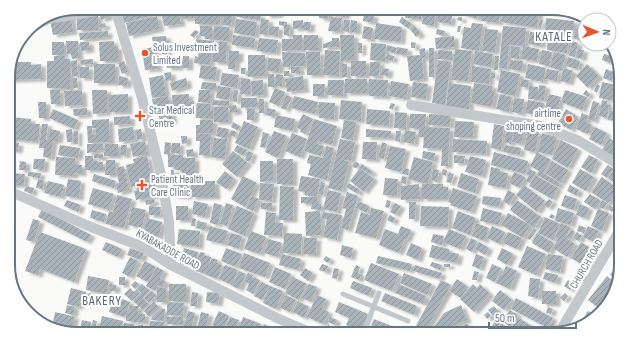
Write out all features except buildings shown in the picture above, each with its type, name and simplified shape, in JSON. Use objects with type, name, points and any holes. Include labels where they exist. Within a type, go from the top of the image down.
[{"type":"street","points":[[117,15],[142,98],[162,175],[169,222],[171,265]]},
{"type":"street","points":[[411,105],[541,126],[579,141],[614,162]]},
{"type":"street","name":"KYABAKADDE ROAD","points":[[15,194],[143,247],[171,265],[298,327]]},
{"type":"street","name":"CHURCH ROAD","points":[[564,326],[614,240]]},
{"type":"lane","points":[[367,327],[379,293]]},
{"type":"lane","points":[[343,294],[408,321]]},
{"type":"place","name":"Solus Investment Limited","points":[[145,53]]},
{"type":"place","name":"Star Medical Centre","points":[[140,116]]},
{"type":"place","name":"airtime shoping centre","points":[[569,119]]},
{"type":"place","name":"Patient Health Care Clinic","points":[[142,185]]},
{"type":"district","name":"KATALE","points":[[554,36]]},
{"type":"district","name":"BAKERY","points":[[102,300]]}]
